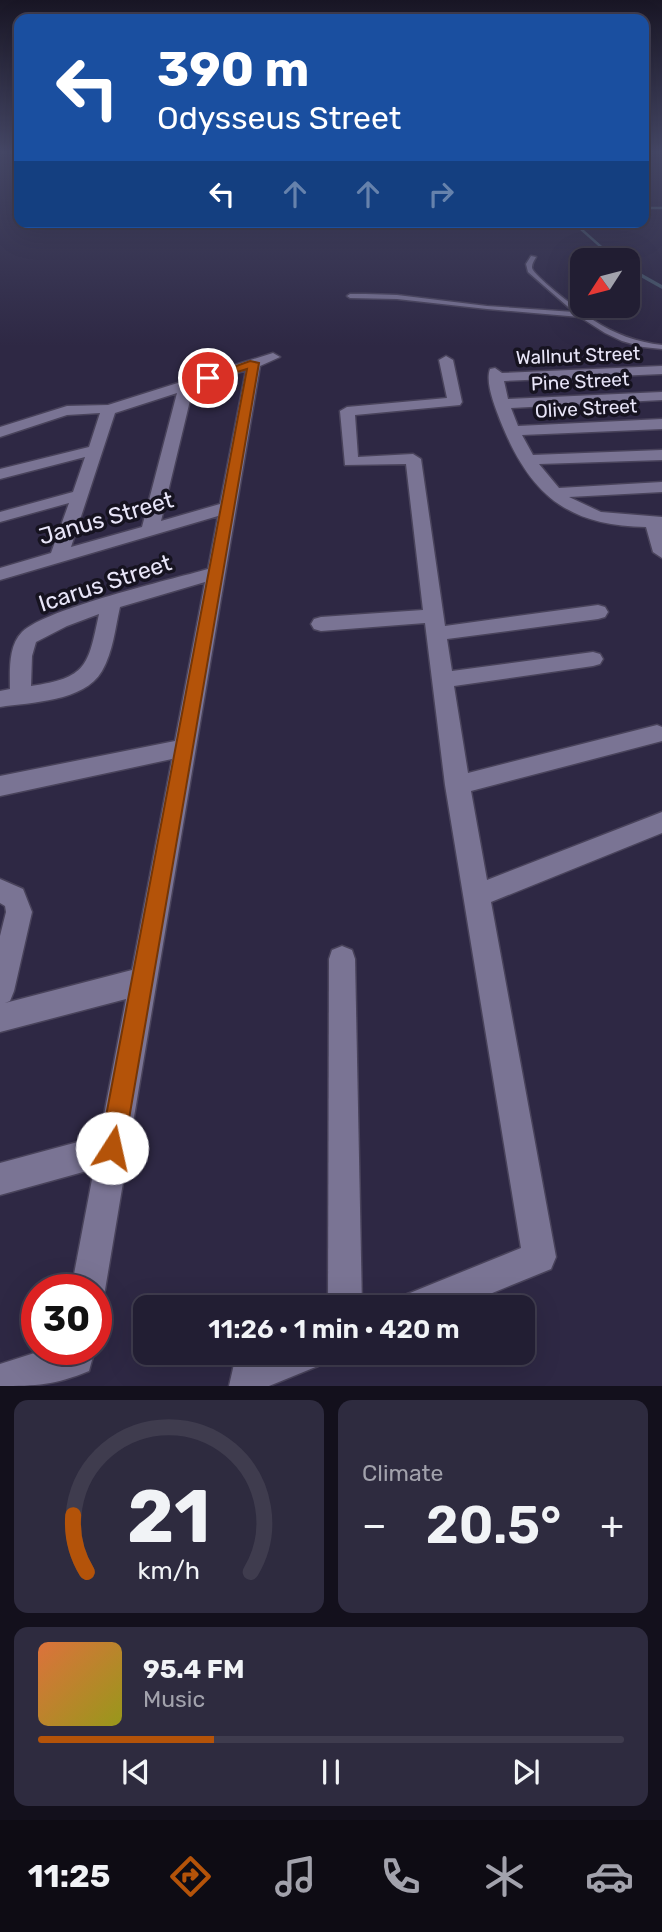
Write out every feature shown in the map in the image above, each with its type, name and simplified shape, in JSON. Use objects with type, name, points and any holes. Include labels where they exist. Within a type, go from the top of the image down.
[{"type":"street","points":[[0,432],[76,408],[109,410],[263,360],[226,508],[91,1274]]},
{"type":"street","points":[[446,360],[455,402],[346,411],[351,462],[413,459],[433,625],[457,785],[539,1258],[447,1295]]},
{"type":"street","name":"Wallnut Street","points":[[501,404],[495,375],[662,370]]},
{"type":"street","points":[[150,530],[186,386]]},
{"type":"street","name":"Pine Street","points":[[501,404],[662,396]]},
{"type":"street","points":[[501,404],[512,431],[553,493],[576,509],[593,516],[625,522],[657,522],[662,552]]},
{"type":"street","points":[[59,557],[109,410]]},
{"type":"street","name":"Olive Street","points":[[512,431],[662,424]]},
{"type":"street","points":[[0,474],[95,450]]},
{"type":"street","points":[[530,460],[662,455]]},
{"type":"street","points":[[553,493],[662,487]]},
{"type":"street","points":[[0,517],[80,495]]},
{"type":"street","name":"Janus Street","points":[[0,574],[226,508]]},
{"type":"street","name":"Icarus Street","points":[[10,697],[24,644],[27,638],[45,626],[215,573]]},
{"type":"street","points":[[10,697],[66,687],[85,679],[95,665],[111,605]]},
{"type":"street","points":[[321,624],[433,625],[598,612]]},
{"type":"street","points":[[442,681],[593,659]]},
{"type":"street","points":[[457,785],[657,734]]},
{"type":"street","points":[[0,786],[183,748]]},
{"type":"street","points":[[477,895],[662,822]]},
{"type":"street","points":[[0,891],[12,894],[17,901],[19,912],[0,991]]},
{"type":"street","points":[[342,959],[345,1295]]},
{"type":"street","points":[[0,1018],[142,981]]},
{"type":"street","points":[[0,1179],[112,1148]]},
{"type":"street","points":[[0,1382],[45,1365]]},
{"type":"street","points":[[247,1386],[247,1377],[276,1365]]},
{"type":"lane","points":[[533,257],[529,264],[530,271],[570,303]]},
{"type":"lane","points":[[350,296],[403,295],[474,306],[570,313]]},
{"type":"lane","points":[[589,318],[625,342],[662,347]]},
{"type":"waterway","points":[[580,228],[602,248]]},
{"type":"waterway","points":[[640,275],[662,287]]},
{"type":"route","points":[[112,1148],[254,363],[208,378]]}]
